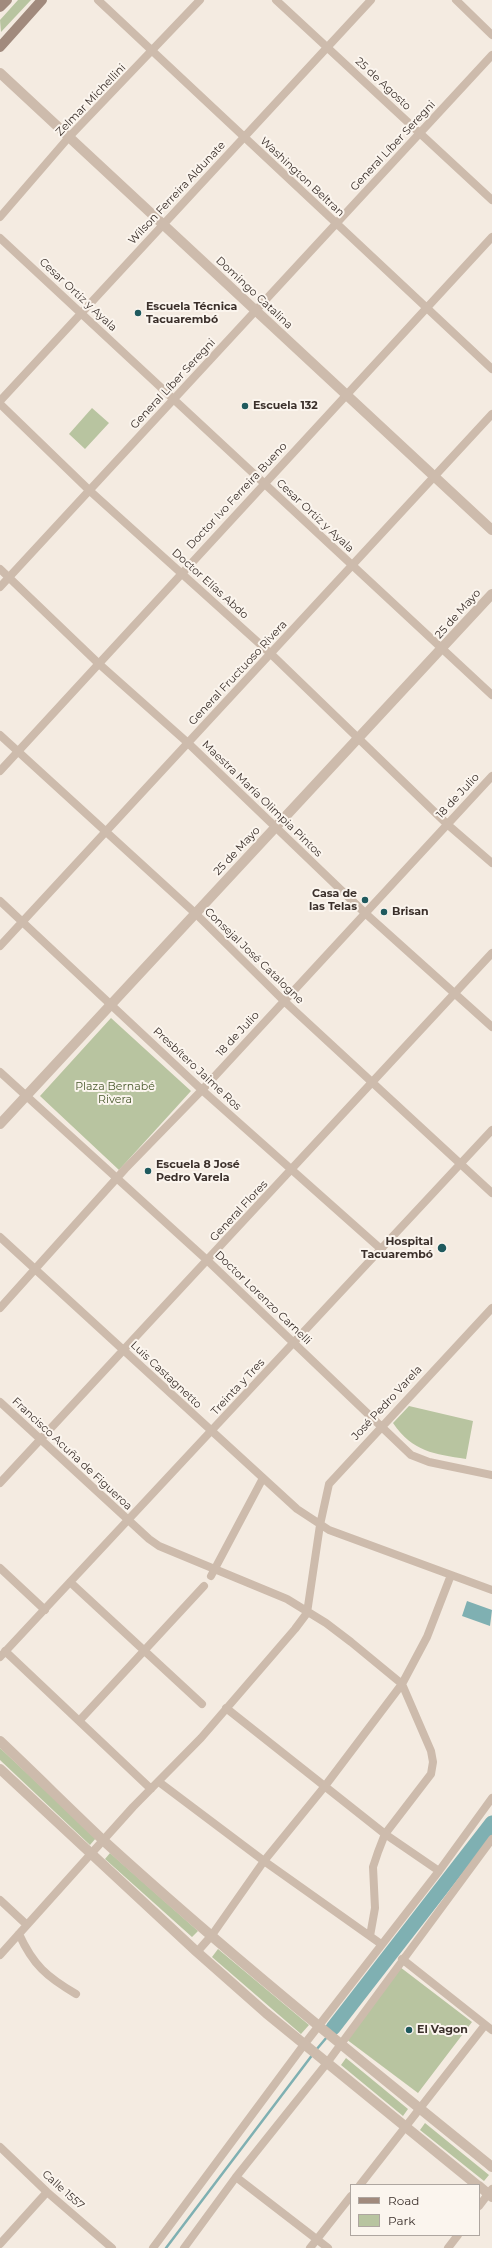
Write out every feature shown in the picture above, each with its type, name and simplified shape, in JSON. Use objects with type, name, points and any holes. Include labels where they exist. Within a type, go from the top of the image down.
[{"type":"main road","points":[[0,7],[7,0]]},
{"type":"main road","points":[[0,47],[42,0]]},
{"type":"street","name":"Washington Beltran","points":[[98,0],[243,138],[492,369]]},
{"type":"street","name":"Zelmar Michellini","points":[[0,217],[69,137],[153,52],[200,0]]},
{"type":"street","name":"25 de Agosto","points":[[276,0],[492,200]]},
{"type":"street","name":"Wilson Ferreira Aldunate","points":[[0,402],[81,312],[164,225],[371,0]]},
{"type":"street","points":[[456,0],[492,35]]},
{"type":"street","name":"General Líber Seregni","points":[[0,587],[256,312],[492,55]]},
{"type":"street","name":"Domingo Catalina","points":[[0,73],[492,530]]},
{"type":"street","name":"Doctor Ivo Ferreira Bueno","points":[[0,771],[345,394],[492,237]]},
{"type":"street","name":"Cesar Ortiz y Ayala","points":[[0,238],[492,695]]},
{"type":"street","name":"Doctor Elías Abdo","points":[[0,402],[90,491],[271,654],[447,824],[492,863]]},
{"type":"street","name":"General Fructuoso Rivera","points":[[0,946],[492,414]]},
{"type":"street","name":"Maestra María Olimpia Pintos","points":[[0,570],[98,663],[188,743],[365,913],[492,1027]]},
{"type":"street","name":"25 de Mayo","points":[[0,1124],[492,594]]},
{"type":"street","name":"Consejal José Catalogne","points":[[0,735],[195,913],[283,1000],[492,1193]]},
{"type":"street","name":"18 de Julio","points":[[0,1308],[116,1179],[202,1090],[283,1000],[492,776]]},
{"type":"street","name":"Presbítero Jaime Ros","points":[[0,901],[112,1004],[202,1090],[382,1250]]},
{"type":"street","name":"General Flores","points":[[0,1483],[208,1261],[492,953]]},
{"type":"street","name":"Doctor Lorenzo Carnelli","points":[[0,1072],[208,1261],[411,1455],[420,1460],[492,1475]]},
{"type":"street","name":"Treinta y Tres","points":[[3,1654],[382,1250],[492,1130]]},
{"type":"street","name":"Luis Castagnetto","points":[[0,1237],[297,1509],[320,1525],[492,1590]]},
{"type":"street","name":"José Pedro Varela","points":[[307,1613],[320,1525],[329,1484],[381,1426],[492,1308]]},
{"type":"street","points":[[485,1316],[492,1321]]},
{"type":"street","name":"Francisco Acuña de Figueroa","points":[[0,1402],[128,1522],[159,1546],[213,1573],[287,1599],[307,1613],[326,1623],[402,1684]]},
{"type":"street","points":[[213,1573],[263,1478]]},
{"type":"street","points":[[0,1568],[45,1610]]},
{"type":"street","points":[[197,1952],[212,1935],[264,1861],[325,1786],[402,1684],[427,1636],[451,1575]]},
{"type":"street","points":[[70,1582],[202,1704]]},
{"type":"street","points":[[79,1721],[204,1586]]},
{"type":"street","points":[[0,1955],[133,1807],[159,1782],[226,1708],[307,1613]]},
{"type":"street","points":[[3,1654],[79,1721],[151,1789]]},
{"type":"street","points":[[370,1936],[375,1908],[373,1867],[385,1834],[431,1774],[433,1762],[431,1751],[402,1684]]},
{"type":"street","points":[[226,1708],[385,1834],[439,1871]]},
{"type":"street","points":[[0,1741],[104,1841],[212,1935],[322,2028],[492,2167]]},
{"type":"street","points":[[0,1768],[197,1952],[306,2048],[476,2184]]},
{"type":"street","points":[[159,1782],[264,1861],[381,1944]]},
{"type":"street","points":[[153,2248],[322,2028],[381,1944],[439,1871],[492,1798]]},
{"type":"street","points":[[184,2248],[492,1839]]},
{"type":"street","points":[[0,1900],[27,1925]]},
{"type":"street","points":[[19,1934],[33,1961],[44,1973],[50,1979],[76,1994]]},
{"type":"street","points":[[361,2184],[420,2109],[489,2027],[402,1959]]},
{"type":"street","name":"Calle 1557","points":[[0,2147],[47,2192],[112,2248]]},
{"type":"street","points":[[236,2177],[328,2248]]},
{"type":"street","points":[[480,2187],[491,2193],[480,2205]]},
{"type":"street","points":[[0,2244],[47,2192]]},
{"type":"street","points":[[310,2248],[350,2197]]},
{"type":"street","points":[[448,2248],[457,2236]]},
{"type":"green space","points":[[18,0],[31,0],[1,32],[0,20]]},
{"type":"green space","points":[[92,408],[109,423],[85,449],[69,434]]},
{"type":"green space","name":"Plaza Bernabé Rivera","points":[[111,1018],[191,1091],[119,1170],[40,1096]]},
{"type":"green space","points":[[409,1406],[473,1421],[466,1459],[434,1453],[416,1446],[408,1440],[393,1423]]},
{"type":"green space","points":[[0,1748],[96,1838],[90,1845],[0,1760]]},
{"type":"green space","points":[[110,1853],[198,1931],[192,1937],[105,1859]]},
{"type":"green space","points":[[218,1949],[309,2025],[301,2034],[212,1957]]},
{"type":"green space","name":"El Vagon","points":[[400,1967],[472,2022],[418,2093],[346,2039]]},
{"type":"green space","points":[[346,2058],[408,2109],[403,2116],[341,2065]]},
{"type":"green space","points":[[425,2123],[489,2175],[484,2181],[420,2130]]},
{"type":"water","points":[[467,1601],[492,1610],[490,1626],[462,1616]]},
{"type":"waterway","points":[[333,2028],[492,1823]]},
{"type":"waterway","points":[[316,2050],[327,2037]]},
{"type":"waterway","points":[[166,2248],[313,2054]]},
{"type":"place","name":"Escuela Técnica Tacuarembó","points":[[138,313]]},
{"type":"place","name":"Escuela 132","points":[[245,406]]},
{"type":"place","name":"Casa de las Telas","points":[[365,900]]},
{"type":"place","name":"Brisan","points":[[384,912]]},
{"type":"place","name":"Escuela 8 José Pedro Varela","points":[[148,1171]]},
{"type":"place","name":"Hospital Tacuarembó","points":[[442,1248]]},
{"type":"place","name":"El Vagon","points":[[409,2030]]}]
